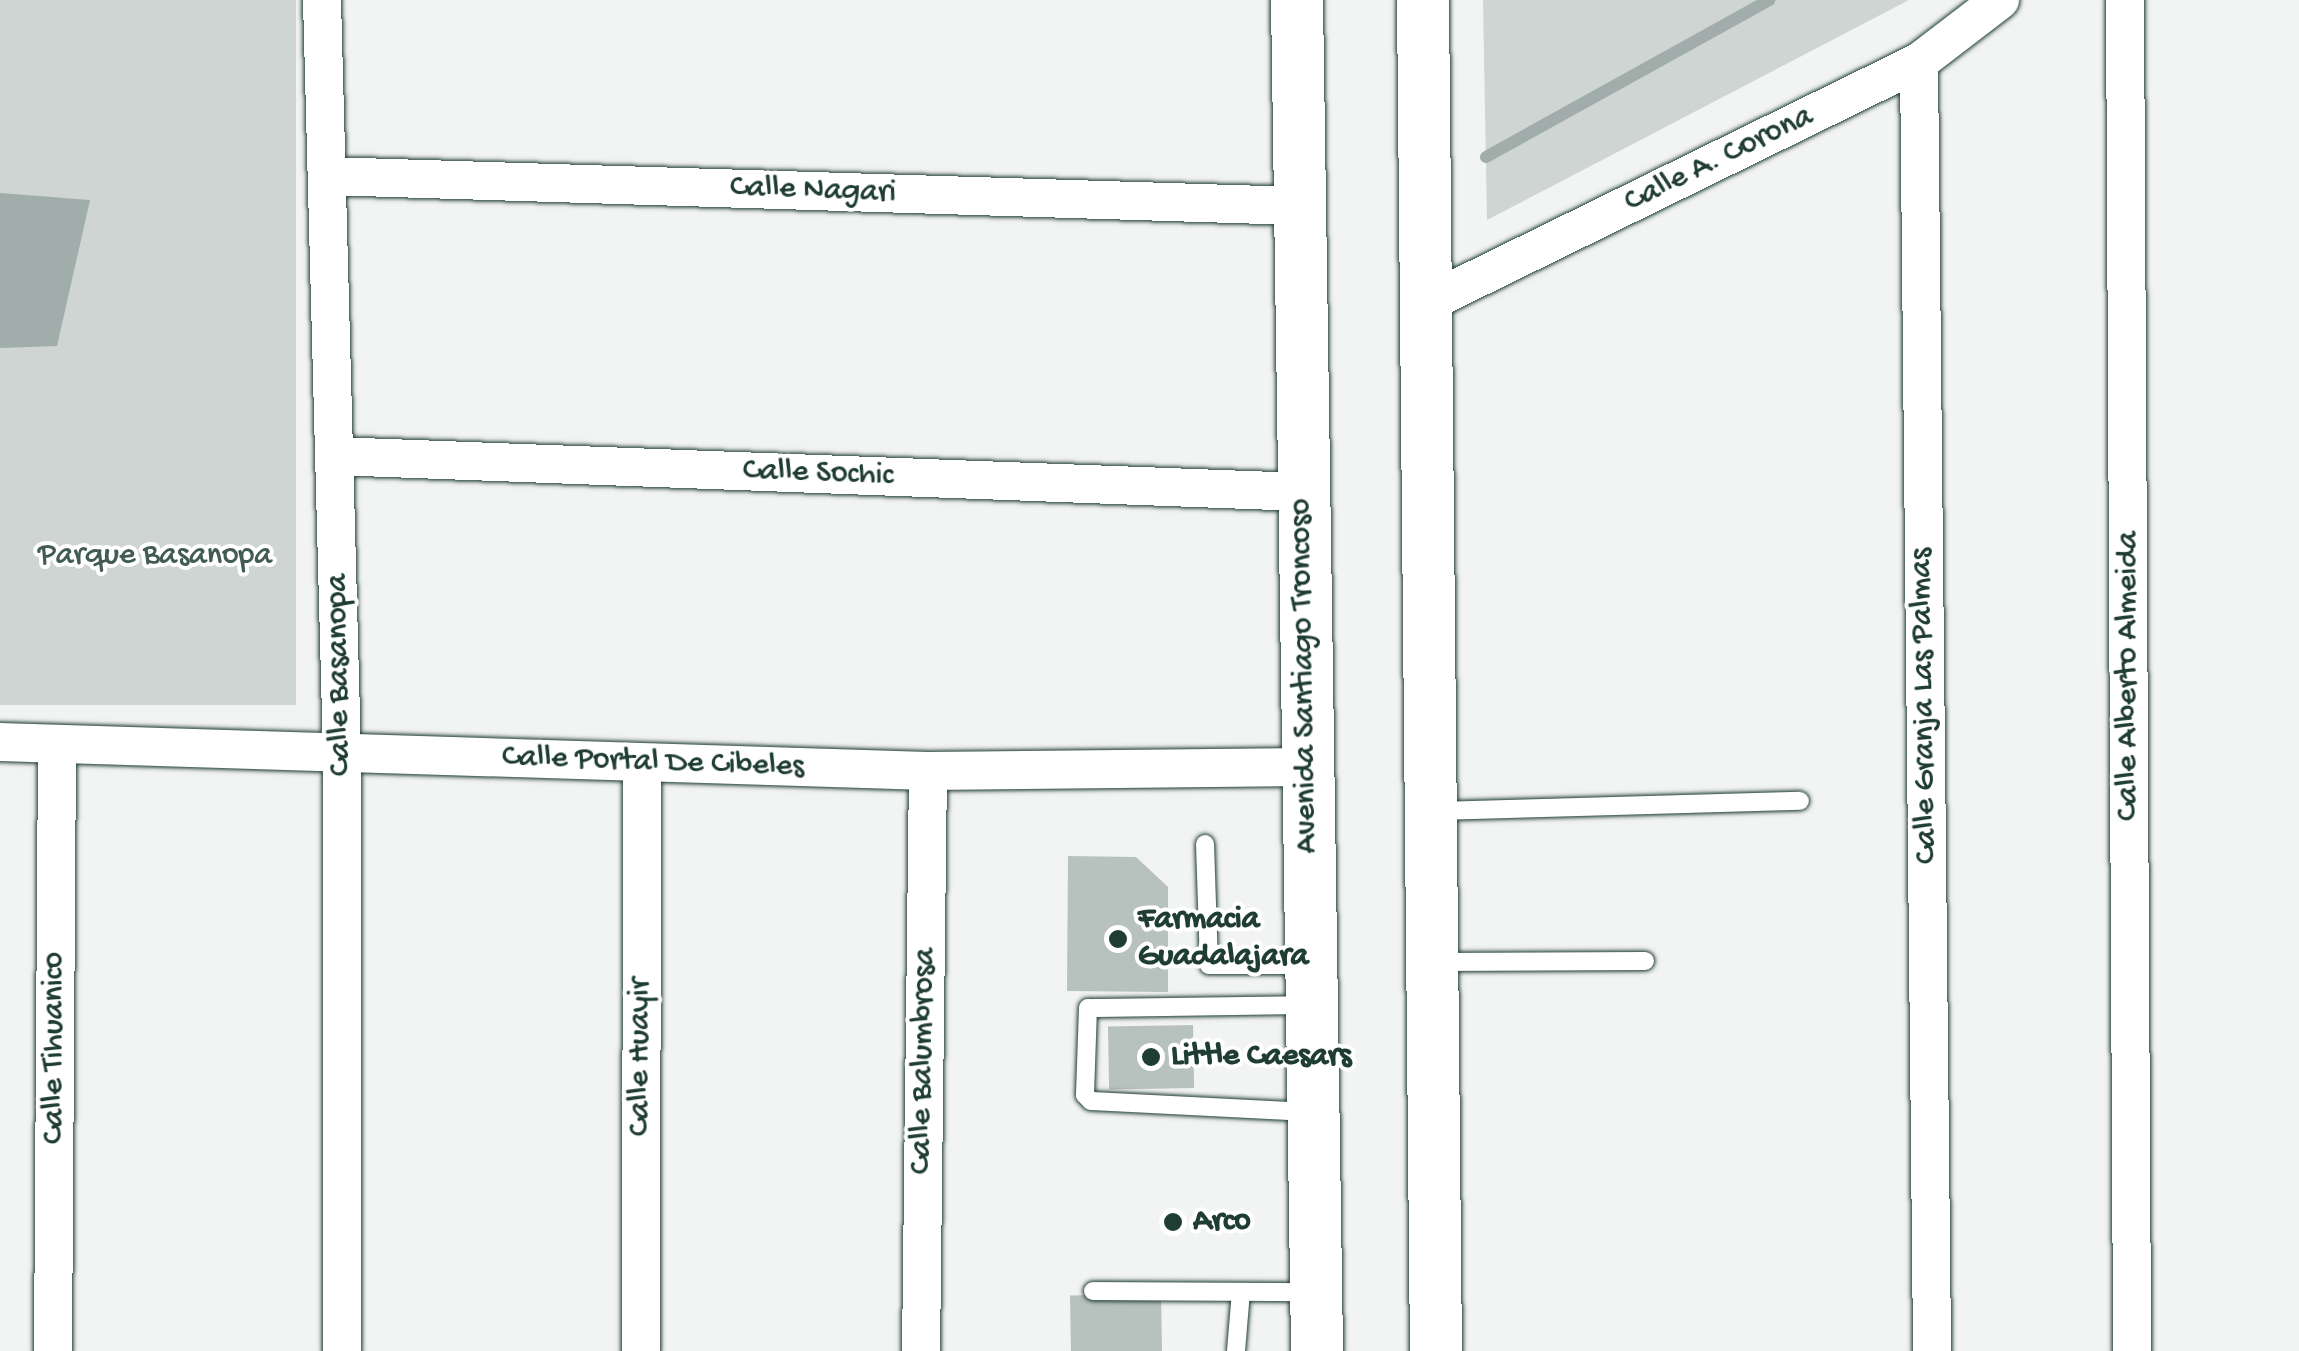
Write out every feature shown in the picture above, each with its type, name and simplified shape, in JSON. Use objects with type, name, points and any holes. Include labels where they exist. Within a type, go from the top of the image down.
[{"type":"main road","name":"Avenida Santiago Troncoso","points":[[1298,0],[1301,492],[1317,1351]]},
{"type":"main road","points":[[1423,0],[1436,1351]]},
{"type":"street","name":"Calle Basanopa","points":[[322,0],[342,754],[342,1351]]},
{"type":"street","name":"Calle A. Corona","points":[[1427,303],[1919,62],[2000,0]]},
{"type":"street","name":"Calle Alberto Almeida","points":[[2125,0],[2132,1351]]},
{"type":"street","name":"Calle Granja Las Palmas","points":[[1919,62],[1932,1351]]},
{"type":"street","name":"Calle Nagari","points":[[327,176],[1298,206]]},
{"type":"street","name":"Calle Sochic","points":[[334,456],[1301,492]]},
{"type":"street","name":"Calle Portal De Cibeles","points":[[0,742],[928,771],[1306,768]]},
{"type":"street","name":"Calle Tihuanico","points":[[53,1351],[57,744]]},
{"type":"street","name":"Calle Huayir","points":[[641,1351],[642,762]]},
{"type":"street","name":"Calle Balumbrosa","points":[[920,1351],[928,771]]},
{"type":"lane","points":[[1431,812],[1800,801]]},
{"type":"lane","points":[[1205,844],[1209,965],[1310,985]]},
{"type":"lane","points":[[1432,962],[1645,960]]},
{"type":"lane","points":[[1310,985],[1088,1008],[1085,1095],[1091,1101],[1313,1112]]},
{"type":"lane","points":[[1093,1291],[1316,1292]]},
{"type":"lane","points":[[1236,1351],[1241,1292]]},
{"type":"green space","name":"Parque Basanopa","points":[[0,0],[296,0],[296,705],[0,705]]},
{"type":"green space","points":[[1483,0],[1909,0],[1487,220]]},
{"type":"shaded area","points":[[0,193],[90,200],[57,346],[0,348]]},
{"type":"building","name":"Farmacia Guadalajara","points":[[1068,856],[1136,857],[1168,887],[1168,992],[1067,991]]},
{"type":"building","name":"Little Caesars","points":[[1193,1025],[1194,1088],[1109,1089],[1108,1026]]},
{"type":"building","points":[[1161,1294],[1162,1351],[1071,1351],[1070,1296]]},
{"type":"waterway","points":[[1486,157],[1769,0]]},
{"type":"place","name":"Farmacia Guadalajara","points":[[1118,939]]},
{"type":"place","name":"Little Caesars","points":[[1151,1057]]},
{"type":"place","name":"Arco","points":[[1173,1222]]}]
